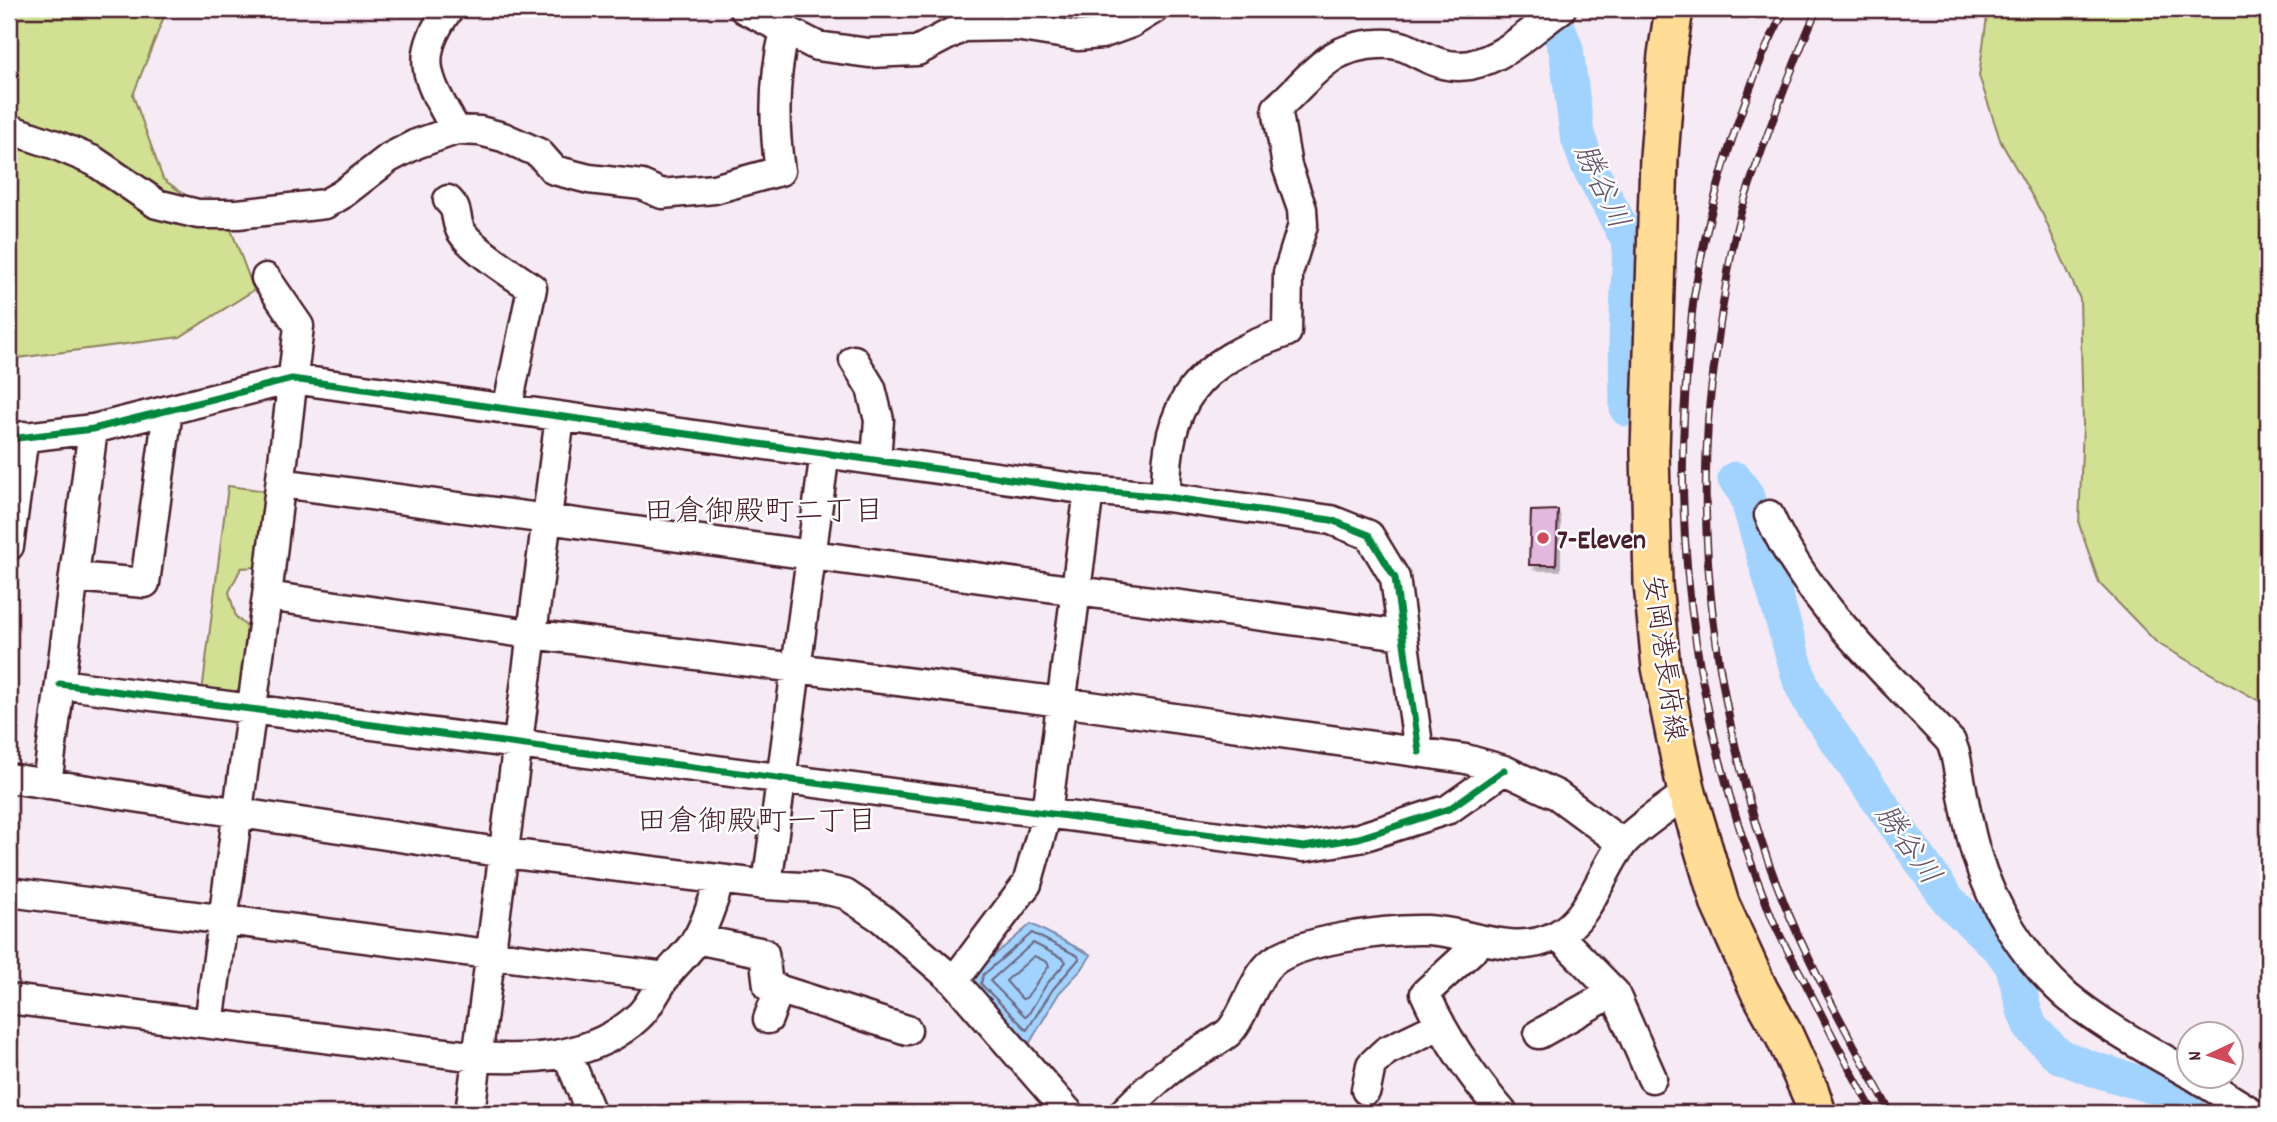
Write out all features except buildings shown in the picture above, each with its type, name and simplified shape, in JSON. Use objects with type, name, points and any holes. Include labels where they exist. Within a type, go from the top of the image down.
[{"type":"main road","name":"安岡港長府線","points":[[1674,9],[1667,55],[1659,157],[1650,451],[1656,626],[1661,667],[1687,793],[1720,904],[1759,990],[1783,1033],[1817,1113]]},
{"type":"street","points":[[449,9],[438,23],[428,48],[427,74],[456,130]]},
{"type":"street","points":[[744,9],[817,46],[836,51],[869,53],[916,51],[962,27],[1015,26],[1078,36],[1101,34],[1131,23],[1154,9]]},
{"type":"street","points":[[1166,497],[1170,438],[1178,413],[1189,392],[1223,360],[1251,344],[1287,332],[1288,273],[1303,225],[1302,209],[1287,166],[1277,108],[1329,58],[1347,48],[1360,44],[1398,44],[1442,65],[1471,64],[1497,56],[1546,14]]},
{"type":"street","points":[[9,129],[94,161],[157,204],[198,214],[238,214],[325,204],[389,159],[416,144],[456,130],[481,131],[503,137],[538,153],[554,170],[642,185],[662,194],[714,190],[780,171],[774,115],[779,56],[785,31]]},
{"type":"street","points":[[448,200],[457,209],[460,230],[491,261],[532,288],[507,410]]},
{"type":"street","points":[[209,1024],[267,596],[299,326],[266,278]]},
{"type":"street","points":[[854,360],[871,388],[879,420],[876,460]]},
{"type":"street","points":[[9,546],[16,437],[93,429],[292,379],[1089,490],[1166,497],[1331,520],[1369,536],[1395,578],[1419,752]]},
{"type":"street","points":[[74,577],[145,583],[169,410]]},
{"type":"street","points":[[470,1113],[560,417]]},
{"type":"street","points":[[47,784],[93,429]]},
{"type":"street","points":[[767,885],[825,452]]},
{"type":"street","points":[[281,482],[1402,635]]},
{"type":"street","points":[[954,981],[1027,884],[1048,813],[1089,490]]},
{"type":"street","points":[[1769,515],[1796,564],[1844,629],[1951,742],[1976,855],[2006,923],[2014,934],[2067,995],[2149,1051],[2176,1066]]},
{"type":"street","points":[[267,596],[531,634],[1061,702],[1466,760],[1504,770],[1557,795],[1622,843]]},
{"type":"street","points":[[60,684],[1304,847],[1359,838],[1449,809],[1504,770]]},
{"type":"street","points":[[9,778],[505,853],[767,885],[818,888],[845,894],[881,918],[954,981],[1069,1113]]},
{"type":"street","points":[[1123,1113],[1177,1065],[1230,1032],[1248,996],[1269,965],[1302,947],[1339,938],[1405,930],[1439,931],[1482,941],[1528,946],[1558,935],[1586,906],[1622,843],[1687,793]]},
{"type":"street","points":[[9,999],[478,1057],[505,1059],[567,1054],[593,1046],[640,1016],[696,939],[720,879]]},
{"type":"street","points":[[9,892],[666,977]]},
{"type":"street","points":[[1558,935],[1614,992],[1652,1078]]},
{"type":"street","points":[[696,939],[764,953],[768,986],[907,1030]]},
{"type":"street","points":[[1482,941],[1425,993],[1440,1025],[1475,1080],[1503,1113]]},
{"type":"street","points":[[768,1019],[779,989]]},
{"type":"street","points":[[1539,1034],[1614,992]]},
{"type":"street","points":[[1366,1090],[1371,1065],[1386,1051],[1440,1025]]},
{"type":"street","points":[[567,1054],[591,1113]]},
{"type":"street","points":[[2216,1090],[2253,1113]]},
{"type":"green space","points":[[9,9],[167,9],[133,95],[163,179],[230,227],[254,290],[180,337],[9,359]]},
{"type":"green space","points":[[1988,9],[2268,9],[2268,706],[2157,643],[2099,583],[2079,524],[2083,426],[2080,299],[2043,215],[2001,142],[1979,76]]},
{"type":"green space","points":[[228,486],[267,491],[257,567],[241,568],[229,592],[236,617],[247,627],[241,688],[227,696],[202,692]]},
{"type":"water","points":[[1031,924],[1091,955],[1082,969],[1059,993],[1029,1044],[974,988],[975,972]]},
{"type":"waterway","name":"勝谷川","points":[[1551,9],[1566,49],[1577,134],[1587,163],[1630,244],[1626,338],[1627,409]]},
{"type":"waterway","name":"勝谷川","points":[[1735,479],[1746,494],[1801,684],[1812,705],[1949,901],[2001,950],[2013,967],[2031,1028],[2059,1056],[2168,1091],[2190,1113]]},
{"type":"railway","points":[[1785,9],[1757,69],[1726,158],[1711,213],[1694,296],[1683,432],[1683,503],[1688,574],[1696,644],[1709,714],[1747,851],[1780,936],[1874,1113]]},
{"type":"railway","points":[[1817,9],[1752,178],[1739,217],[1732,251],[1708,422],[1706,524],[1709,575],[1721,676],[1731,726],[1742,775],[1768,862],[1798,936],[1891,1113]]},
{"type":"cycle path","points":[[9,439],[93,429],[292,379],[1089,490],[1166,497],[1331,520],[1369,535],[1395,578],[1419,752]]},
{"type":"cycle path","points":[[60,684],[1304,847],[1359,838],[1449,809],[1504,770]]},
{"type":"place","name":"7-Eleven","points":[[1543,538]]},
{"type":"district","name":"田倉御殿町二丁目","points":[[764,510]]},
{"type":"district","name":"田倉御殿町一丁目","points":[[757,820]]}]
